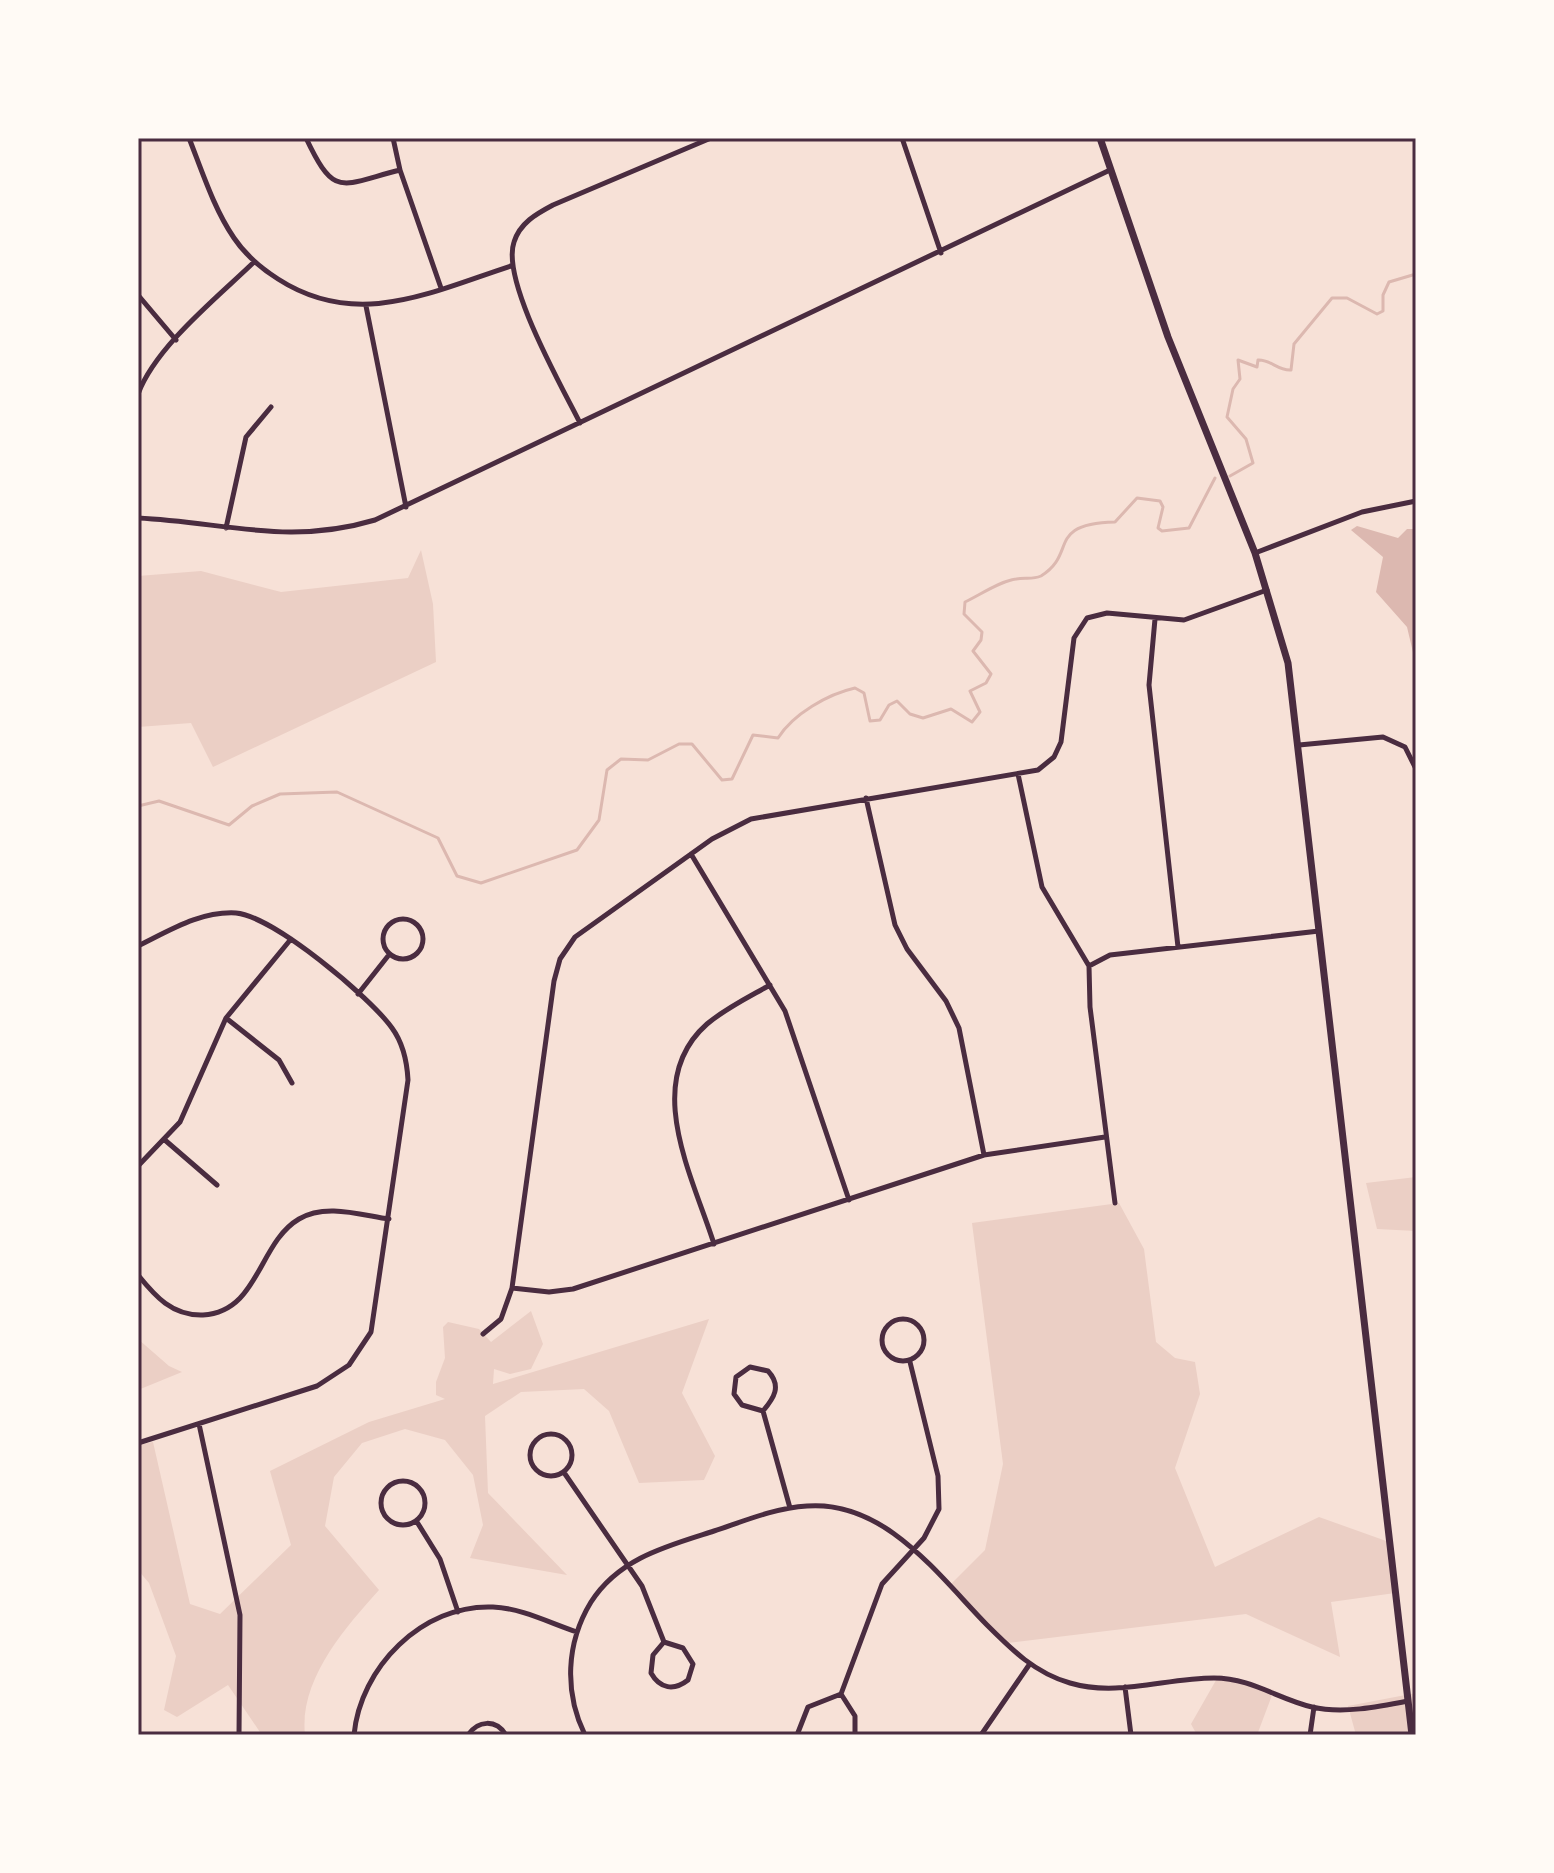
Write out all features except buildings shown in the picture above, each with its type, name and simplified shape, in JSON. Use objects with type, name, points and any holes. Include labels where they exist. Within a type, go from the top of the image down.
[{"type":"main road","points":[[1100,138],[1168,337],[1255,553],[1288,663],[1412,1735]]},
{"type":"street","points":[[189,138],[233,237],[254,262],[297,292],[326,302],[366,306],[441,288],[511,266]]},
{"type":"street","points":[[306,138],[323,174],[330,179],[349,183],[400,170]]},
{"type":"street","points":[[393,138],[400,170],[441,288]]},
{"type":"street","points":[[580,423],[520,295],[511,266],[514,240],[534,215],[711,138]]},
{"type":"street","points":[[902,138],[941,253]]},
{"type":"street","points":[[138,518],[305,534],[353,527],[406,507],[1110,170]]},
{"type":"street","points":[[138,394],[152,368],[176,340],[254,262]]},
{"type":"street","points":[[138,295],[176,340]]},
{"type":"street","points":[[366,306],[406,507]]},
{"type":"street","points":[[226,528],[246,437],[271,407]]},
{"type":"street","points":[[1255,553],[1362,512],[1416,501]]},
{"type":"street","points":[[483,1334],[501,1319],[512,1288],[554,981],[560,959],[582,931],[691,854],[751,819],[1038,770],[1058,752],[1074,638],[1080,625],[1102,613],[1155,619],[1195,618],[1267,590]]},
{"type":"street","points":[[1155,619],[1149,685],[1178,947]]},
{"type":"street","points":[[1299,745],[1383,737],[1405,747],[1416,769]]},
{"type":"street","points":[[1018,774],[1042,887],[1089,966],[1105,1137],[1115,1203]]},
{"type":"street","points":[[866,798],[895,925],[907,949],[946,1001],[959,1028],[984,1155]]},
{"type":"street","points":[[691,854],[770,985],[795,1036],[849,1200]]},
{"type":"street","points":[[138,946],[199,918],[218,914],[254,917],[291,939],[358,994],[395,1032],[408,1072],[371,1332],[349,1365],[317,1386],[138,1443]]},
{"type":"street","points":[[401,919],[415,923],[423,934],[419,952],[407,959],[388,956],[383,942],[387,927],[401,919]]},
{"type":"street","points":[[1089,966],[1110,955],[1319,931]]},
{"type":"street","points":[[138,1166],[166,1141],[184,1114],[215,1036],[226,1018],[291,939]]},
{"type":"street","points":[[358,994],[388,956]]},
{"type":"street","points":[[714,1244],[677,1127],[675,1080],[690,1045],[705,1026],[770,985]]},
{"type":"street","points":[[226,1018],[279,1060],[292,1083]]},
{"type":"street","points":[[512,1288],[549,1292],[573,1289],[984,1155],[1105,1137]]},
{"type":"street","points":[[166,1141],[217,1185]]},
{"type":"street","points":[[138,1275],[168,1306],[192,1314],[210,1314],[241,1298],[283,1232],[300,1218],[329,1211],[389,1219]]},
{"type":"street","points":[[912,1320],[922,1331],[922,1350],[910,1362],[893,1359],[882,1346],[883,1331],[892,1321],[912,1320]]},
{"type":"street","points":[[797,1735],[808,1707],[841,1694],[875,1596],[887,1577],[914,1552],[934,1522],[940,1485],[910,1362]]},
{"type":"street","points":[[750,1367],[768,1371],[775,1381],[775,1395],[763,1411],[742,1405],[734,1394],[736,1377],[750,1367]]},
{"type":"street","points":[[763,1411],[790,1508]]},
{"type":"street","points":[[199,1424],[240,1615],[239,1735]]},
{"type":"street","points":[[551,1433],[568,1441],[572,1457],[565,1474],[544,1475],[535,1469],[529,1452],[538,1437],[551,1433]]},
{"type":"street","points":[[565,1474],[647,1596],[664,1642]]},
{"type":"street","points":[[405,1481],[418,1487],[424,1505],[417,1522],[400,1524],[387,1517],[381,1503],[388,1487],[405,1481]]},
{"type":"street","points":[[585,1735],[574,1707],[570,1676],[577,1632],[594,1599],[628,1565],[658,1549],[790,1508],[832,1507],[857,1513],[884,1525],[1029,1665],[1075,1685],[1125,1687],[1228,1678],[1253,1683],[1314,1707],[1345,1709],[1408,1701]]},
{"type":"street","points":[[417,1522],[440,1559],[458,1612]]},
{"type":"street","points":[[354,1735],[363,1696],[389,1655],[415,1632],[458,1612],[486,1607],[505,1608],[577,1632]]},
{"type":"street","points":[[664,1642],[683,1648],[693,1664],[688,1680],[675,1687],[663,1686],[651,1673],[653,1655],[664,1642]]},
{"type":"street","points":[[981,1735],[1029,1665]]},
{"type":"street","points":[[1125,1687],[1131,1735]]},
{"type":"street","points":[[841,1694],[855,1716],[855,1735]]},
{"type":"street","points":[[1310,1735],[1314,1707]]},
{"type":"street","points":[[468,1735],[476,1725],[486,1723],[500,1727],[506,1735]]},
{"type":"shaded area","points":[[1357,526],[1398,538],[1407,529],[1416,529],[1416,665],[1407,627],[1376,592],[1383,557],[1351,530]]},
{"type":"shaded area","points":[[421,550],[433,604],[436,662],[213,767],[191,723],[138,727],[138,576],[201,571],[281,592],[408,578]]},
{"type":"shaded area","points":[[1416,1177],[1416,1231],[1377,1229],[1366,1183]]},
{"type":"shaded area","points":[[1119,1203],[1144,1249],[1156,1342],[1175,1358],[1195,1362],[1200,1394],[1175,1468],[1215,1567],[1319,1517],[1389,1542],[1395,1593],[1331,1602],[1340,1657],[1246,1614],[1007,1643],[950,1585],[985,1550],[1003,1464],[972,1223]]},
{"type":"shaded area","points":[[531,1311],[543,1344],[531,1369],[510,1374],[494,1369],[493,1384],[709,1319],[682,1393],[715,1456],[704,1480],[639,1483],[609,1411],[584,1389],[521,1392],[485,1416],[488,1493],[567,1575],[470,1558],[483,1525],[473,1475],[445,1440],[405,1429],[362,1443],[334,1477],[325,1526],[379,1590],[352,1621],[317,1675],[305,1715],[305,1735],[262,1735],[228,1685],[177,1717],[164,1710],[176,1656],[149,1583],[138,1570],[138,1445],[153,1442],[190,1604],[220,1614],[291,1545],[270,1471],[369,1422],[445,1399],[436,1395],[436,1382],[445,1358],[443,1327],[448,1322],[479,1329],[491,1342]]},
{"type":"shaded area","points":[[138,1339],[169,1366],[182,1372],[138,1390]]},
{"type":"shaded area","points":[[1219,1675],[1274,1690],[1257,1735],[1197,1735],[1191,1724]]},
{"type":"shaded area","points":[[1416,1693],[1416,1735],[1356,1735],[1348,1706]]},
{"type":"waterway","points":[[1230,476],[1253,463],[1246,439],[1227,417],[1233,389],[1240,379],[1238,360],[1257,367],[1258,360],[1262,360],[1291,370],[1294,344],[1332,298],[1347,298],[1377,314],[1383,311],[1383,295],[1389,282],[1416,274]]},
{"type":"waterway","points":[[138,806],[159,801],[229,825],[252,806],[280,794],[337,792],[438,838],[457,876],[481,883],[577,850],[599,820],[607,770],[621,759],[648,760],[679,744],[692,744],[722,780],[732,779],[753,735],[778,738],[812,706],[855,688],[864,693],[870,721],[880,720],[889,705],[897,701],[910,714],[923,718],[951,709],[972,722],[980,712],[970,691],[986,683],[991,674],[973,651],[981,640],[982,632],[964,614],[965,602],[1003,582],[1041,576],[1052,567],[1071,534],[1093,524],[1115,522],[1137,498],[1160,501],[1163,507],[1158,528],[1162,531],[1189,528],[1215,478]]}]
